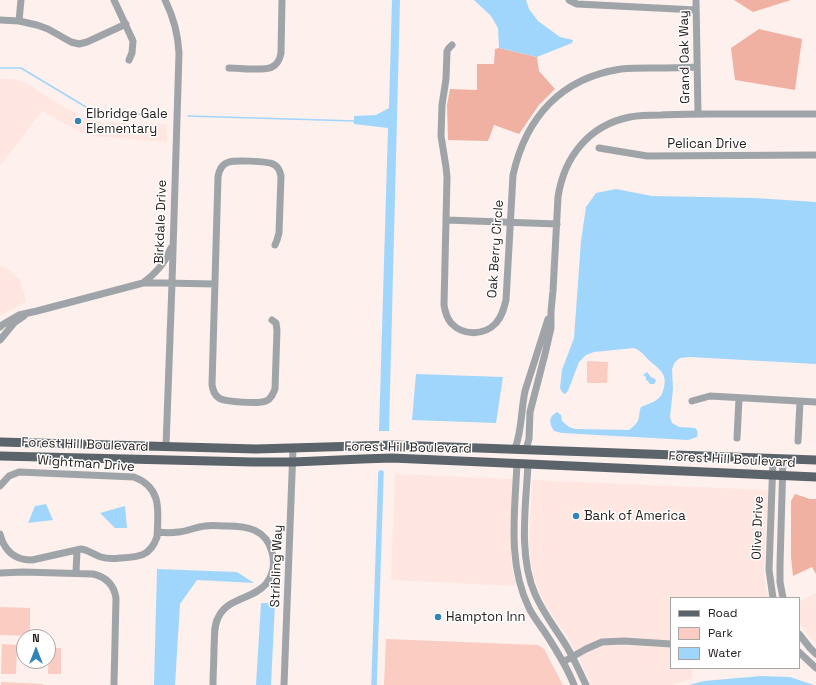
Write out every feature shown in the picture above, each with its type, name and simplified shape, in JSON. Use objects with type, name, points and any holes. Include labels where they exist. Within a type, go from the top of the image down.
[{"type":"main road","name":"Forest Hill Boulevard","points":[[0,442],[256,449],[394,445],[816,460]]},
{"type":"main road","points":[[145,460],[161,452],[166,446]]},
{"type":"main road","points":[[486,462],[513,457],[526,450]]},
{"type":"main road","points":[[517,463],[530,457],[552,451]]},
{"type":"main road","name":"Forest Hill Boulevard","points":[[0,456],[253,462],[392,458],[816,477]]},
{"type":"street","points":[[19,21],[21,0]]},
{"type":"street","points":[[114,0],[134,44],[132,54],[128,60]]},
{"type":"street","name":"Birkdale Drive","points":[[165,0],[174,21],[179,53],[166,446]]},
{"type":"street","points":[[229,68],[267,69],[277,64],[281,53],[282,0]]},
{"type":"street","points":[[570,0],[577,4],[696,10]]},
{"type":"street","name":"Grand Oak Way","points":[[696,0],[698,114]]},
{"type":"street","points":[[0,20],[30,23],[48,29],[72,42],[79,44],[87,42],[126,24]]},
{"type":"street","name":"Oak Berry Circle","points":[[452,45],[447,51],[441,136],[447,177],[444,306],[447,317],[456,327],[467,332],[474,333],[491,328],[503,312],[506,300],[513,174],[521,147],[533,124],[545,108],[554,99],[574,85],[596,75],[633,68],[697,68]]},
{"type":"street","points":[[526,450],[529,439],[531,407],[545,354],[550,328],[558,197],[563,176],[578,147],[593,133],[610,123],[637,116],[698,114],[816,114]]},
{"type":"street","name":"Pelican Drive","points":[[599,148],[647,156],[816,155]]},
{"type":"street","points":[[272,320],[276,324],[277,330],[275,389],[272,396],[266,401],[258,402],[226,401],[219,398],[214,392],[212,385],[218,177],[220,170],[225,164],[232,161],[266,162],[273,164],[279,169],[281,176],[279,233],[274,245]]},
{"type":"street","points":[[446,220],[556,224]]},
{"type":"street","points":[[143,283],[164,264],[172,246]]},
{"type":"street","points":[[0,326],[18,315],[143,283],[215,284]]},
{"type":"street","points":[[515,449],[519,437],[525,391],[551,311]]},
{"type":"street","points":[[0,340],[14,324],[27,313]]},
{"type":"street","points":[[692,401],[710,396],[816,402]]},
{"type":"street","points":[[737,438],[739,398]]},
{"type":"street","points":[[798,441],[800,402]]},
{"type":"street","name":"Stribling Way","points":[[284,685],[293,448]]},
{"type":"street","name":"Olive Drive","points":[[773,459],[777,475],[780,582],[784,597]]},
{"type":"street","name":"Olive Drive","points":[[773,597],[769,570],[777,475],[783,459]]},
{"type":"street","points":[[517,463],[514,527],[515,556],[518,574],[529,609],[555,648],[574,685]]},
{"type":"street","points":[[528,464],[525,553],[531,585],[545,614],[572,656],[586,685]]},
{"type":"street","name":"Wightman Drive","points":[[0,486],[9,476],[19,472],[134,477],[145,482],[150,487],[155,494],[158,505],[158,532],[156,541],[150,550],[138,557],[106,559],[88,550],[77,550],[32,560],[24,560],[14,556],[6,549],[2,543],[0,534]]},
{"type":"street","points":[[158,532],[179,532],[208,525],[242,526],[260,533],[268,542],[272,550],[274,566],[271,576],[266,582],[258,591],[227,606],[221,611],[215,628],[213,685]]},
{"type":"street","points":[[76,573],[77,550]]},
{"type":"street","points":[[0,573],[22,572],[93,574],[100,576],[109,582],[115,591],[116,598],[114,685]]},
{"type":"street","points":[[536,620],[545,614]]},
{"type":"street","points":[[800,635],[816,654]]},
{"type":"street","points":[[563,662],[586,648],[602,642],[624,641],[670,644]]},
{"type":"street","points":[[800,653],[816,668]]},
{"type":"shaded area","points":[[734,0],[791,0],[753,12]]},
{"type":"shaded area","points":[[759,29],[802,39],[795,90],[735,80],[731,48]]},
{"type":"shaded area","points":[[499,48],[537,57],[539,71],[555,89],[539,105],[519,134],[494,125],[488,141],[448,140],[447,105],[450,89],[477,90],[477,64],[494,64],[495,49]]},
{"type":"shaded area","name":"Elbridge Gale Elementary","points":[[0,79],[12,79],[24,82],[59,104],[87,119],[105,123],[166,124],[167,142],[93,136],[80,132],[42,111],[0,166]]},
{"type":"shaded area","points":[[0,266],[6,267],[20,280],[26,301],[0,315]]},
{"type":"shaded area","points":[[395,474],[513,479],[511,562],[516,586],[391,580]]},
{"type":"shaded area","points":[[532,480],[768,490],[764,568],[768,597],[670,597],[670,669],[691,669],[693,678],[672,685],[591,685],[568,638],[545,605],[532,572],[529,544]]},
{"type":"shaded area","points":[[795,494],[810,499],[816,499],[816,574],[812,567],[793,576],[791,557],[791,501]]},
{"type":"shaded area","points":[[816,593],[816,644],[809,637],[800,624],[800,601]]},
{"type":"green space","points":[[587,361],[608,362],[607,383],[587,383]]},
{"type":"green space","points":[[0,607],[30,608],[30,629],[16,629],[16,636],[0,635]]},
{"type":"green space","points":[[386,639],[538,645],[544,649],[563,685],[384,685]]},
{"type":"green space","points":[[2,644],[16,645],[16,674],[1,674]]},
{"type":"green space","points":[[56,648],[61,648],[61,674],[48,674],[48,669],[56,669]]},
{"type":"green space","points":[[1,682],[43,684],[43,685],[1,685]]},
{"type":"water","points":[[392,0],[400,0],[389,431],[379,431],[388,128],[354,124],[354,116],[376,115],[389,108]]},
{"type":"water","points":[[474,0],[526,0],[529,9],[538,21],[560,37],[573,40],[572,43],[537,57],[499,48],[498,28],[491,16]]},
{"type":"water","points":[[616,189],[652,196],[755,198],[816,202],[816,364],[690,357],[680,358],[675,362],[672,369],[673,389],[670,417],[672,423],[679,427],[696,429],[698,432],[697,437],[688,440],[562,433],[554,431],[550,420],[557,412],[561,415],[562,421],[569,427],[575,429],[629,430],[638,421],[641,407],[653,402],[662,395],[665,381],[663,374],[641,352],[634,348],[594,352],[586,355],[579,362],[568,391],[565,394],[560,388],[562,370],[574,338],[581,241],[586,207],[596,193]]},
{"type":"water","points":[[647,372],[655,379],[656,381],[654,384],[650,384],[643,375]]},
{"type":"water","points":[[416,374],[503,377],[496,423],[412,420]]},
{"type":"water","points":[[46,504],[53,520],[28,523],[35,506]]},
{"type":"water","points":[[125,506],[127,528],[115,528],[100,513]]},
{"type":"water","points":[[157,569],[237,572],[254,583],[197,580],[180,604],[175,685],[154,685]]},
{"type":"water","points":[[261,603],[275,603],[271,685],[256,685]]},
{"type":"water","points":[[761,676],[790,677],[814,685],[689,685],[704,681]]},
{"type":"waterway","points":[[0,68],[21,68],[96,113],[163,115]]},
{"type":"waterway","points":[[188,116],[356,121]]},
{"type":"waterway","points":[[374,685],[381,473]]},
{"type":"place","name":"Elbridge Gale Elementary","points":[[78,121]]},
{"type":"place","name":"Bank of America","points":[[576,516]]},
{"type":"place","name":"Hampton Inn","points":[[438,617]]}]
